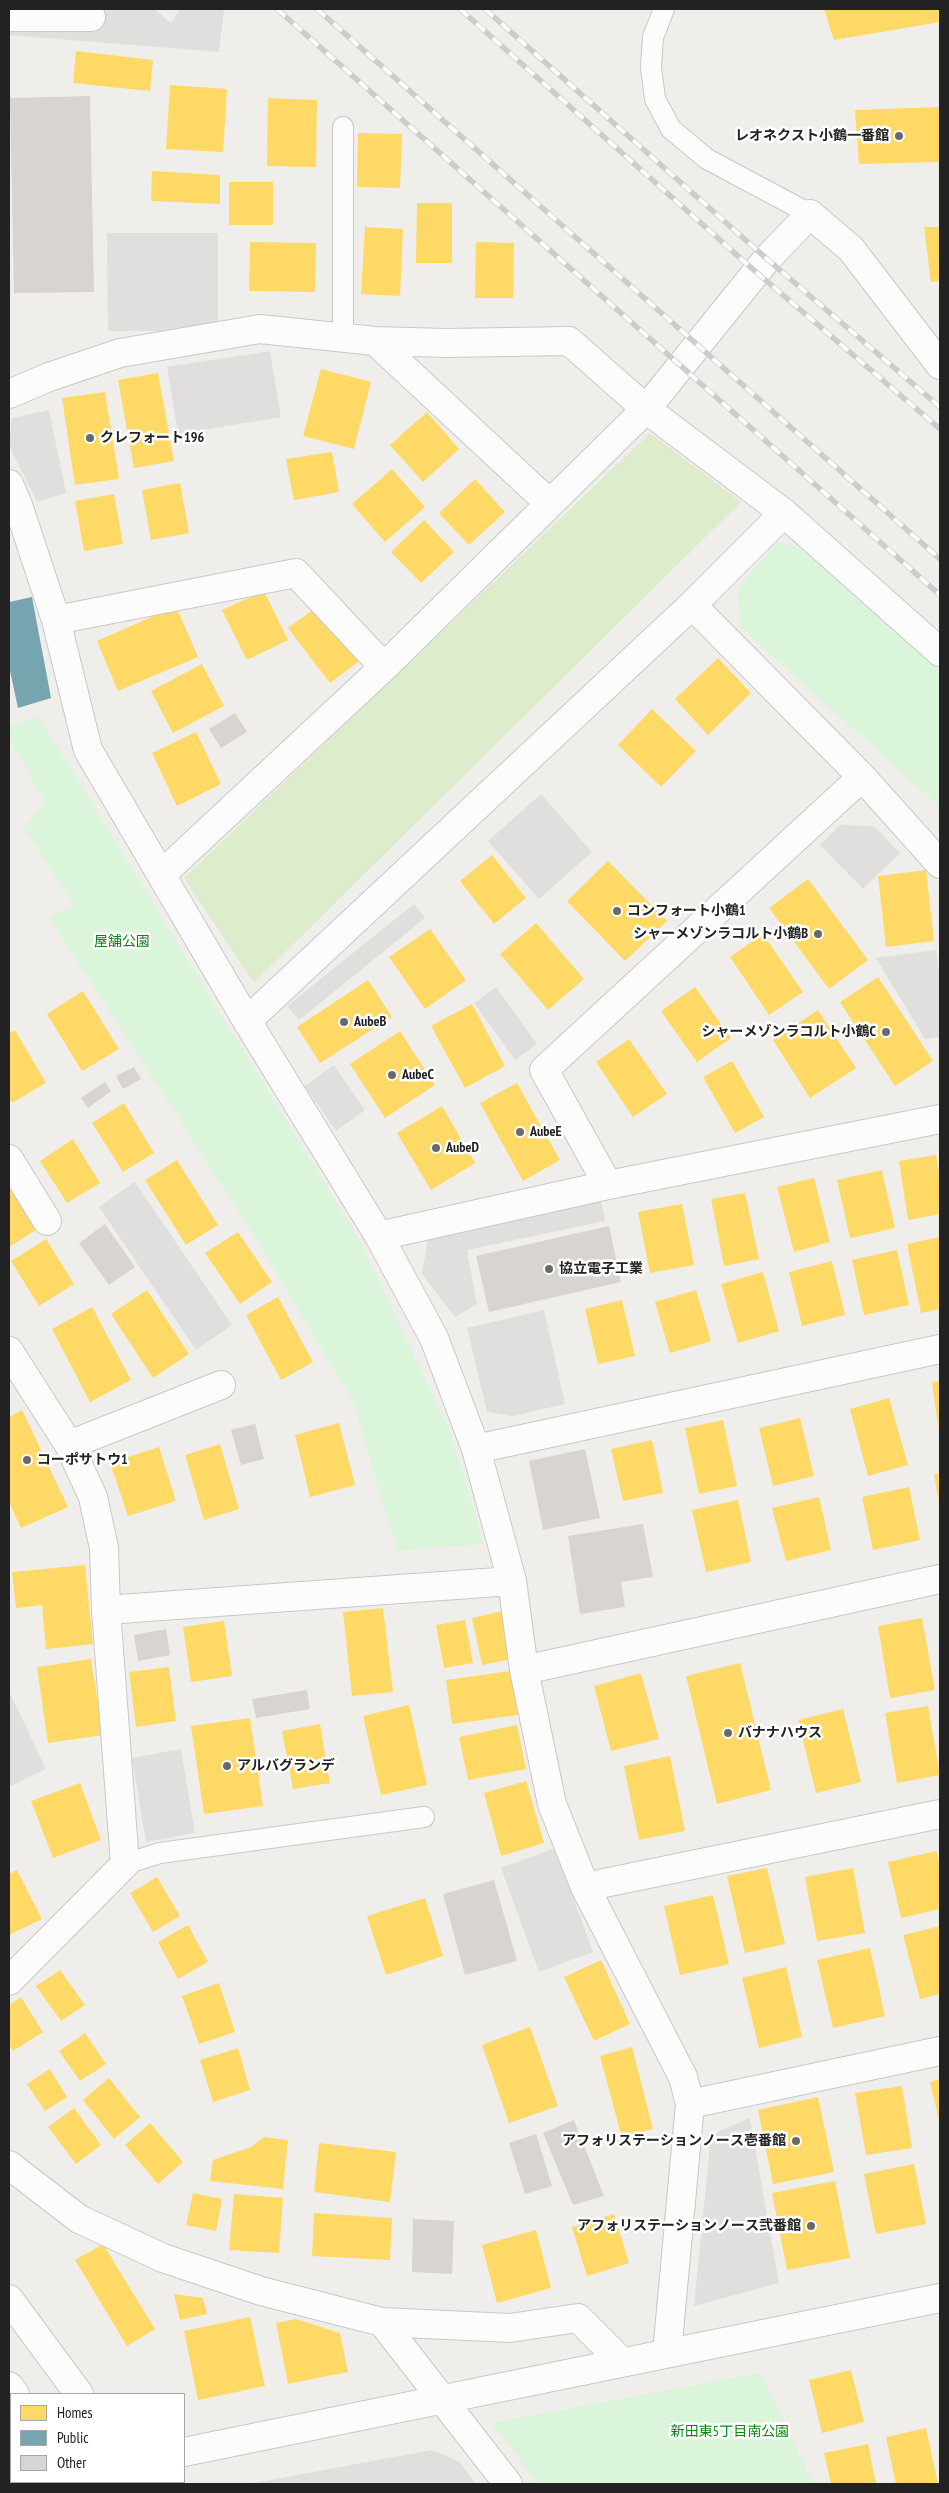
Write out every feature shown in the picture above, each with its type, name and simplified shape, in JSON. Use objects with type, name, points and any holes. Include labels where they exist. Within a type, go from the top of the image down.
[{"type":"street","points":[[9,17],[91,17]]},
{"type":"street","points":[[162,874],[384,667],[646,409],[767,259],[810,214],[851,248],[940,366]]},
{"type":"street","points":[[9,394],[49,376],[120,353],[260,329],[375,341],[446,343],[569,341],[646,409],[784,513],[940,652]]},
{"type":"street","points":[[375,341],[550,503]]},
{"type":"street","points":[[9,484],[18,505],[56,620],[88,750],[247,1020],[379,1236],[434,1338],[476,1449],[512,1581],[524,1670],[552,1804],[585,1887],[683,2077],[690,2104],[667,2353]]},
{"type":"street","points":[[247,1020],[692,605],[784,513]]},
{"type":"street","points":[[56,620],[296,573],[384,667]]},
{"type":"street","points":[[692,605],[862,778],[940,864]]},
{"type":"street","points":[[608,1185],[544,1070],[862,778]]},
{"type":"street","points":[[379,1236],[608,1185],[940,1119]]},
{"type":"street","points":[[9,1159],[47,1220]]},
{"type":"street","points":[[476,1449],[940,1350]]},
{"type":"street","points":[[9,1351],[69,1445],[93,1497],[102,1540],[125,1864],[9,1981]]},
{"type":"street","points":[[69,1445],[220,1385]]},
{"type":"street","points":[[524,1670],[940,1579]]},
{"type":"street","points":[[106,1610],[512,1581]]},
{"type":"street","points":[[585,1887],[940,1814]]},
{"type":"street","points":[[690,2104],[940,2051]]},
{"type":"street","points":[[9,2165],[80,2219],[163,2258],[261,2291],[382,2322],[510,2328],[578,2318],[622,2362]]},
{"type":"street","points":[[185,2452],[940,2298]]},
{"type":"street","points":[[9,2299],[78,2393]]},
{"type":"street","points":[[382,2322],[508,2484]]},
{"type":"lane","points":[[664,9],[653,37],[651,67],[655,99],[671,129],[707,160],[810,214]]},
{"type":"lane","points":[[342,127],[343,338]]},
{"type":"lane","points":[[125,1864],[160,1852],[424,1817]]},
{"type":"green space","points":[[650,433],[741,502],[254,983],[184,878]]},
{"type":"green space","points":[[778,541],[801,549],[940,670],[940,807],[741,628],[737,589]]},
{"type":"green space","name":"屋舗公園","points":[[38,715],[360,1241],[451,1434],[484,1544],[397,1551],[353,1401],[250,1229],[49,917],[74,905],[24,828],[45,802],[9,737],[9,727]]},
{"type":"green space","name":"新田東5丁目南公園","points":[[760,2373],[814,2484],[537,2484],[503,2436],[491,2423]]},
{"type":"shaded area","points":[[9,9],[154,9],[171,23],[180,9],[224,9],[219,52],[9,35]]},
{"type":"shaded area","points":[[107,233],[218,233],[218,331],[108,331]]},
{"type":"shaded area","points":[[270,351],[281,417],[178,434],[167,367]]},
{"type":"shaded area","points":[[49,410],[66,493],[37,502],[9,445],[12,418]]},
{"type":"shaded area","points":[[541,794],[592,852],[539,899],[488,841]]},
{"type":"shaded area","points":[[840,825],[874,826],[900,853],[863,889],[820,845]]},
{"type":"shaded area","points":[[414,904],[425,918],[299,1020],[287,1006]]},
{"type":"shaded area","points":[[936,950],[940,978],[940,1037],[925,1039],[876,958]]},
{"type":"shaded area","points":[[496,987],[537,1044],[515,1060],[474,1003]]},
{"type":"shaded area","points":[[334,1065],[365,1110],[336,1131],[305,1086]]},
{"type":"shaded area","points":[[135,1182],[232,1325],[196,1350],[99,1207]]},
{"type":"shaded area","points":[[601,1201],[605,1221],[467,1250],[477,1304],[455,1317],[422,1274],[428,1238]]},
{"type":"shaded area","points":[[544,1310],[565,1404],[513,1416],[487,1412],[467,1328]]},
{"type":"shaded area","points":[[9,1691],[46,1769],[9,1787]]},
{"type":"shaded area","points":[[181,1749],[195,1833],[146,1842],[132,1758]]},
{"type":"shaded area","points":[[555,1848],[593,1952],[539,1972],[501,1868]]},
{"type":"shaded area","points":[[750,2118],[779,2283],[694,2306],[711,2135]]},
{"type":"shaded area","points":[[432,2450],[460,2462],[476,2484],[249,2484]]},
{"type":"building: Homes","points":[[824,9],[940,9],[940,22],[834,40]]},
{"type":"building: Homes","points":[[76,51],[153,60],[150,91],[73,83]]},
{"type":"building: Homes","points":[[170,85],[227,89],[223,152],[166,149]]},
{"type":"building: Homes","points":[[268,98],[317,100],[316,167],[267,166]]},
{"type":"building: Homes","name":"レオネクスト小鶴一番館","points":[[940,107],[940,162],[859,164],[855,110]]},
{"type":"building: Homes","points":[[358,133],[402,134],[400,188],[357,187]]},
{"type":"building: Homes","points":[[152,171],[220,175],[220,204],[151,201]]},
{"type":"building: Homes","points":[[229,182],[273,182],[273,225],[229,225]]},
{"type":"building: Homes","points":[[417,203],[452,203],[452,263],[416,263]]},
{"type":"building: Homes","points":[[365,227],[403,229],[400,296],[361,294]]},
{"type":"building: Homes","points":[[924,227],[940,227],[940,281],[931,282]]},
{"type":"building: Homes","points":[[250,242],[316,243],[315,292],[249,291]]},
{"type":"building: Homes","points":[[476,242],[514,243],[513,298],[475,298]]},
{"type":"building: Homes","points":[[321,369],[371,382],[354,449],[303,436]]},
{"type":"building: Homes","points":[[158,373],[174,461],[134,468],[118,380]]},
{"type":"building: Homes","name":"クレフォート196","points":[[105,392],[119,479],[75,485],[62,398]]},
{"type":"building: Homes","points":[[427,412],[459,449],[423,482],[390,445]]},
{"type":"building: Homes","points":[[332,452],[339,492],[294,500],[286,459]]},
{"type":"building: Homes","points":[[392,469],[425,507],[385,542],[352,504]]},
{"type":"building: Homes","points":[[475,479],[505,512],[469,545],[439,513]]},
{"type":"building: Homes","points":[[180,483],[189,533],[151,540],[142,490]]},
{"type":"building: Homes","points":[[114,494],[123,544],[84,551],[75,501]]},
{"type":"building: Homes","points":[[424,520],[454,552],[421,583],[391,552]]},
{"type":"building: Homes","points":[[264,591],[288,640],[247,660],[222,610]]},
{"type":"building: Homes","points":[[176,606],[198,657],[118,691],[97,641]]},
{"type":"building: Homes","points":[[318,606],[359,661],[330,683],[288,628]]},
{"type":"building: Homes","points":[[718,658],[751,693],[708,735],[675,699]]},
{"type":"building: Homes","points":[[202,664],[224,706],[173,733],[151,691]]},
{"type":"building: Homes","points":[[652,709],[696,751],[661,787],[618,745]]},
{"type":"building: Homes","points":[[196,732],[221,784],[177,806],[152,753]]},
{"type":"building: Homes","points":[[492,855],[526,898],[494,924],[460,881]]},
{"type":"building: Homes","name":"コンフォート小鶴1","points":[[608,861],[667,921],[625,961],[567,901]]},
{"type":"building: Homes","points":[[926,870],[934,941],[886,947],[878,876]]},
{"type":"building: Homes","name":"シャーメゾンラコルト小鶴B","points":[[808,879],[868,960],[829,989],[769,908]]},
{"type":"building: Homes","points":[[536,923],[584,979],[548,1010],[500,954]]},
{"type":"building: Homes","points":[[430,929],[466,980],[425,1009],[389,957]]},
{"type":"building: Homes","points":[[763,934],[803,992],[769,1015],[730,957]]},
{"type":"building: Homes","name":"シャーメゾンラコルト小鶴C","points":[[878,977],[933,1061],[895,1086],[840,1002]]},
{"type":"building: Homes","name":"AubeB","points":[[368,980],[392,1017],[320,1063],[297,1027]]},
{"type":"building: Homes","points":[[695,987],[731,1038],[697,1062],[661,1011]]},
{"type":"building: Homes","points":[[83,991],[119,1049],[82,1071],[47,1014]]},
{"type":"building: Homes","points":[[472,1004],[505,1066],[465,1088],[431,1026]]},
{"type":"building: Homes","points":[[818,1010],[856,1068],[810,1098],[773,1040]]},
{"type":"building: Homes","points":[[15,1030],[46,1083],[12,1103],[9,1098],[9,1034]]},
{"type":"building: Homes","name":"AubeC","points":[[400,1031],[435,1085],[385,1118],[350,1064]]},
{"type":"building: Homes","points":[[629,1039],[667,1094],[633,1117],[596,1062]]},
{"type":"building: Homes","points":[[732,1061],[764,1117],[735,1133],[703,1077]]},
{"type":"building: Homes","name":"AubeE","points":[[517,1083],[560,1160],[523,1181],[480,1103]]},
{"type":"building: Homes","points":[[124,1103],[154,1153],[123,1172],[92,1123]]},
{"type":"building: Homes","name":"AubeD","points":[[442,1106],[475,1163],[431,1190],[397,1133]]},
{"type":"building: Homes","points":[[73,1139],[100,1183],[67,1203],[40,1161]]},
{"type":"building: Homes","points":[[936,1155],[940,1178],[940,1214],[908,1220],[899,1161]]},
{"type":"building: Homes","points":[[177,1160],[218,1225],[186,1245],[145,1180]]},
{"type":"building: Homes","points":[[882,1170],[895,1228],[850,1238],[837,1180]]},
{"type":"building: Homes","points":[[814,1178],[830,1242],[794,1252],[777,1187]]},
{"type":"building: Homes","points":[[9,1186],[36,1230],[9,1247]]},
{"type":"building: Homes","points":[[745,1193],[759,1259],[724,1266],[711,1199]]},
{"type":"building: Homes","points":[[682,1204],[694,1265],[650,1273],[638,1212]]},
{"type":"building: Homes","points":[[238,1232],[272,1282],[240,1304],[205,1253]]},
{"type":"building: Homes","points":[[940,1237],[940,1309],[921,1313],[907,1244]]},
{"type":"building: Homes","points":[[46,1239],[74,1284],[39,1306],[11,1261]]},
{"type":"building: Homes","points":[[897,1250],[909,1305],[864,1315],[852,1260]]},
{"type":"building: Homes","points":[[832,1261],[845,1315],[802,1326],[789,1272]]},
{"type":"building: Homes","points":[[763,1272],[779,1331],[738,1343],[721,1284]]},
{"type":"building: Homes","points":[[147,1290],[189,1354],[153,1378],[111,1314]]},
{"type":"building: Homes","points":[[696,1290],[711,1341],[670,1353],[655,1302]]},
{"type":"building: Homes","points":[[278,1297],[313,1362],[281,1380],[246,1315]]},
{"type":"building: Homes","points":[[622,1300],[635,1356],[598,1364],[585,1309]]},
{"type":"building: Homes","points":[[92,1307],[131,1380],[90,1402],[52,1329]]},
{"type":"building: Homes","points":[[940,1381],[940,1432],[939,1432],[932,1382]]},
{"type":"building: Homes","points":[[889,1398],[908,1465],[868,1476],[850,1409]]},
{"type":"building: Homes","name":"コーポサトウ1","points":[[22,1410],[68,1507],[21,1528],[9,1502],[9,1417]]},
{"type":"building: Homes","points":[[800,1418],[814,1476],[773,1486],[759,1428]]},
{"type":"building: Homes","points":[[723,1420],[737,1486],[699,1494],[685,1428]]},
{"type":"building: Homes","points":[[339,1423],[355,1485],[310,1497],[295,1435]]},
{"type":"building: Homes","points":[[652,1440],[663,1493],[623,1501],[611,1449]]},
{"type":"building: Homes","points":[[220,1444],[239,1509],[204,1520],[185,1455]]},
{"type":"building: Homes","points":[[159,1447],[176,1501],[128,1516],[110,1463]]},
{"type":"building: Homes","points":[[940,1473],[940,1503],[939,1503],[934,1474]]},
{"type":"building: Homes","points":[[909,1487],[920,1540],[873,1550],[862,1497]]},
{"type":"building: Homes","points":[[819,1497],[831,1550],[786,1561],[772,1508]]},
{"type":"building: Homes","points":[[738,1500],[751,1562],[706,1572],[692,1510]]},
{"type":"building: Homes","points":[[85,1565],[93,1644],[46,1649],[42,1605],[16,1608],[12,1572]]},
{"type":"building: Homes","points":[[383,1608],[393,1692],[352,1696],[343,1612]]},
{"type":"building: Homes","points":[[503,1611],[513,1659],[482,1665],[472,1618]]},
{"type":"building: Homes","points":[[922,1618],[935,1690],[890,1698],[878,1626]]},
{"type":"building: Homes","points":[[465,1620],[473,1663],[444,1668],[436,1625]]},
{"type":"building: Homes","points":[[224,1621],[232,1676],[191,1682],[183,1627]]},
{"type":"building: Homes","points":[[91,1659],[103,1735],[48,1743],[37,1667]]},
{"type":"building: Homes","name":"バナナハウス","points":[[740,1663],[771,1790],[717,1804],[686,1676]]},
{"type":"building: Homes","points":[[169,1667],[176,1721],[136,1727],[129,1672]]},
{"type":"building: Homes","points":[[511,1671],[518,1715],[452,1724],[446,1680]]},
{"type":"building: Homes","points":[[641,1673],[659,1739],[611,1751],[594,1686]]},
{"type":"building: Homes","points":[[409,1705],[427,1785],[381,1795],[363,1716]]},
{"type":"building: Homes","points":[[928,1706],[940,1775],[897,1783],[885,1713]]},
{"type":"building: Homes","points":[[843,1709],[861,1782],[816,1793],[798,1720]]},
{"type":"building: Homes","name":"アルバグランデ","points":[[250,1718],[263,1806],[204,1814],[191,1726]]},
{"type":"building: Homes","points":[[320,1724],[330,1783],[293,1789],[282,1731]]},
{"type":"building: Homes","points":[[517,1725],[526,1769],[468,1780],[459,1737]]},
{"type":"building: Homes","points":[[670,1756],[685,1831],[639,1840],[624,1766]]},
{"type":"building: Homes","points":[[526,1781],[544,1843],[501,1856],[484,1793]]},
{"type":"building: Homes","points":[[80,1783],[101,1840],[53,1858],[31,1801]]},
{"type":"building: Homes","points":[[937,1851],[940,1867],[940,1909],[901,1918],[888,1862]]},
{"type":"building: Homes","points":[[767,1868],[785,1944],[745,1953],[727,1876]]},
{"type":"building: Homes","points":[[853,1868],[865,1933],[817,1941],[805,1877]]},
{"type":"building: Homes","points":[[17,1870],[42,1919],[9,1935],[9,1874]]},
{"type":"building: Homes","points":[[157,1877],[180,1916],[153,1932],[130,1893]]},
{"type":"building: Homes","points":[[713,1895],[729,1964],[680,1975],[664,1906]]},
{"type":"building: Homes","points":[[425,1898],[443,1956],[386,1975],[367,1916]]},
{"type":"building: Homes","points":[[188,1925],[208,1962],[178,1979],[158,1942]]},
{"type":"building: Homes","points":[[940,1926],[940,1994],[920,1999],[903,1935]]},
{"type":"building: Homes","points":[[870,1948],[885,2016],[833,2028],[817,1960]]},
{"type":"building: Homes","points":[[601,1960],[630,2024],[594,2041],[564,1977]]},
{"type":"building: Homes","points":[[786,1967],[802,2037],[759,2048],[742,1978]]},
{"type":"building: Homes","points":[[60,1970],[85,2005],[61,2021],[36,1986]]},
{"type":"building: Homes","points":[[219,1983],[235,2032],[199,2044],[182,1996]]},
{"type":"building: Homes","points":[[21,1997],[43,2032],[13,2051],[9,2044],[9,2005]]},
{"type":"building: Homes","points":[[530,2027],[558,2106],[509,2123],[482,2045]]},
{"type":"building: Homes","points":[[85,2033],[106,2064],[80,2081],[59,2051]]},
{"type":"building: Homes","points":[[632,2047],[653,2129],[622,2138],[600,2056]]},
{"type":"building: Homes","points":[[238,2048],[250,2090],[213,2102],[200,2060]]},
{"type":"building: Homes","points":[[50,2069],[67,2097],[45,2111],[27,2084]]},
{"type":"building: Homes","points":[[109,2078],[140,2117],[114,2139],[83,2100]]},
{"type":"building: Homes","points":[[940,2079],[940,2120],[939,2120],[930,2082]]},
{"type":"building: Homes","points":[[902,2086],[912,2148],[866,2155],[855,2093]]},
{"type":"building: Homes","name":"アフォリステーションノース壱番館","points":[[818,2097],[834,2172],[773,2184],[758,2110]]},
{"type":"building: Homes","points":[[74,2108],[101,2145],[76,2164],[48,2127]]},
{"type":"building: Homes","points":[[150,2123],[183,2162],[158,2184],[125,2145]]},
{"type":"building: Homes","points":[[264,2137],[288,2140],[283,2189],[210,2181],[213,2160],[251,2147]]},
{"type":"building: Homes","points":[[319,2143],[396,2152],[390,2202],[314,2192]]},
{"type":"building: Homes","points":[[914,2164],[926,2224],[876,2234],[864,2174]]},
{"type":"building: Homes","name":"アフォリステーションノース弐番館","points":[[835,2181],[850,2258],[787,2270],[772,2193]]},
{"type":"building: Homes","points":[[193,2193],[222,2199],[216,2231],[186,2225]]},
{"type":"building: Homes","points":[[234,2194],[283,2198],[279,2253],[229,2250]]},
{"type":"building: Homes","points":[[314,2213],[392,2218],[390,2260],[312,2256]]},
{"type":"building: Homes","points":[[614,2214],[629,2263],[587,2276],[572,2227]]},
{"type":"building: Homes","points":[[536,2230],[551,2288],[497,2303],[482,2245]]},
{"type":"building: Homes","points":[[103,2244],[155,2329],[127,2346],[75,2260]]},
{"type":"building: Homes","points":[[174,2294],[203,2298],[207,2314],[180,2320]]},
{"type":"building: Homes","points":[[250,2317],[265,2386],[198,2400],[184,2331]]},
{"type":"building: Homes","points":[[296,2319],[340,2333],[348,2372],[288,2384],[276,2323]]},
{"type":"building: Homes","points":[[851,2370],[864,2422],[822,2433],[809,2380]]},
{"type":"building: Homes","points":[[926,2428],[938,2484],[896,2484],[886,2437]]},
{"type":"building: Homes","points":[[868,2444],[876,2484],[831,2484],[824,2453]]},
{"type":"building: Public","points":[[32,597],[51,698],[18,708],[9,666],[9,602]]},
{"type":"building: Other","points":[[90,96],[94,292],[14,293],[10,98]]},
{"type":"building: Other","points":[[235,713],[247,732],[221,748],[209,729]]},
{"type":"building: Other","points":[[134,1067],[141,1079],[123,1089],[116,1076]]},
{"type":"building: Other","points":[[105,1082],[111,1091],[88,1108],[81,1098]]},
{"type":"building: Other","points":[[105,1224],[135,1267],[109,1285],[79,1243]]},
{"type":"building: Other","name":"協立電子工業","points":[[609,1226],[621,1282],[489,1312],[476,1256]]},
{"type":"building: Other","points":[[255,1424],[264,1459],[241,1465],[231,1430]]},
{"type":"building: Other","points":[[585,1449],[600,1518],[543,1530],[529,1461]]},
{"type":"building: Other","points":[[643,1524],[653,1577],[621,1582],[625,1607],[580,1614],[568,1536]]},
{"type":"building: Other","points":[[166,1629],[170,1655],[138,1661],[134,1635]]},
{"type":"building: Other","points":[[307,1690],[310,1709],[256,1718],[252,1699]]},
{"type":"building: Other","points":[[494,1880],[517,1961],[465,1975],[443,1894]]},
{"type":"building: Other","points":[[574,2120],[604,2196],[573,2205],[543,2133]]},
{"type":"building: Other","points":[[536,2134],[552,2186],[525,2194],[509,2143]]},
{"type":"building: Other","points":[[413,2219],[454,2221],[452,2274],[412,2272]]},
{"type":"railway","points":[[277,9],[940,595]]},
{"type":"railway","points":[[317,9],[940,559]]},
{"type":"railway","points":[[460,9],[756,272],[940,429]]},
{"type":"railway","points":[[485,9],[767,259],[940,407]]},
{"type":"place","name":"レオネクスト小鶴一番館","points":[[899,136]]},
{"type":"place","name":"クレフォート196","points":[[90,438]]},
{"type":"place","name":"コンフォート小鶴1","points":[[617,911]]},
{"type":"place","name":"シャーメゾンラコルト小鶴B","points":[[818,934]]},
{"type":"place","name":"AubeB","points":[[344,1022]]},
{"type":"place","name":"シャーメゾンラコルト小鶴C","points":[[886,1032]]},
{"type":"place","name":"AubeC","points":[[392,1075]]},
{"type":"place","name":"AubeE","points":[[520,1132]]},
{"type":"place","name":"AubeD","points":[[436,1148]]},
{"type":"place","name":"協立電子工業","points":[[549,1269]]},
{"type":"place","name":"コーポサトウ1","points":[[27,1460]]},
{"type":"place","name":"バナナハウス","points":[[728,1733]]},
{"type":"place","name":"アルバグランデ","points":[[227,1766]]},
{"type":"place","name":"アフォリステーションノース壱番館","points":[[796,2141]]},
{"type":"place","name":"アフォリステーションノース弐番館","points":[[811,2226]]}]
